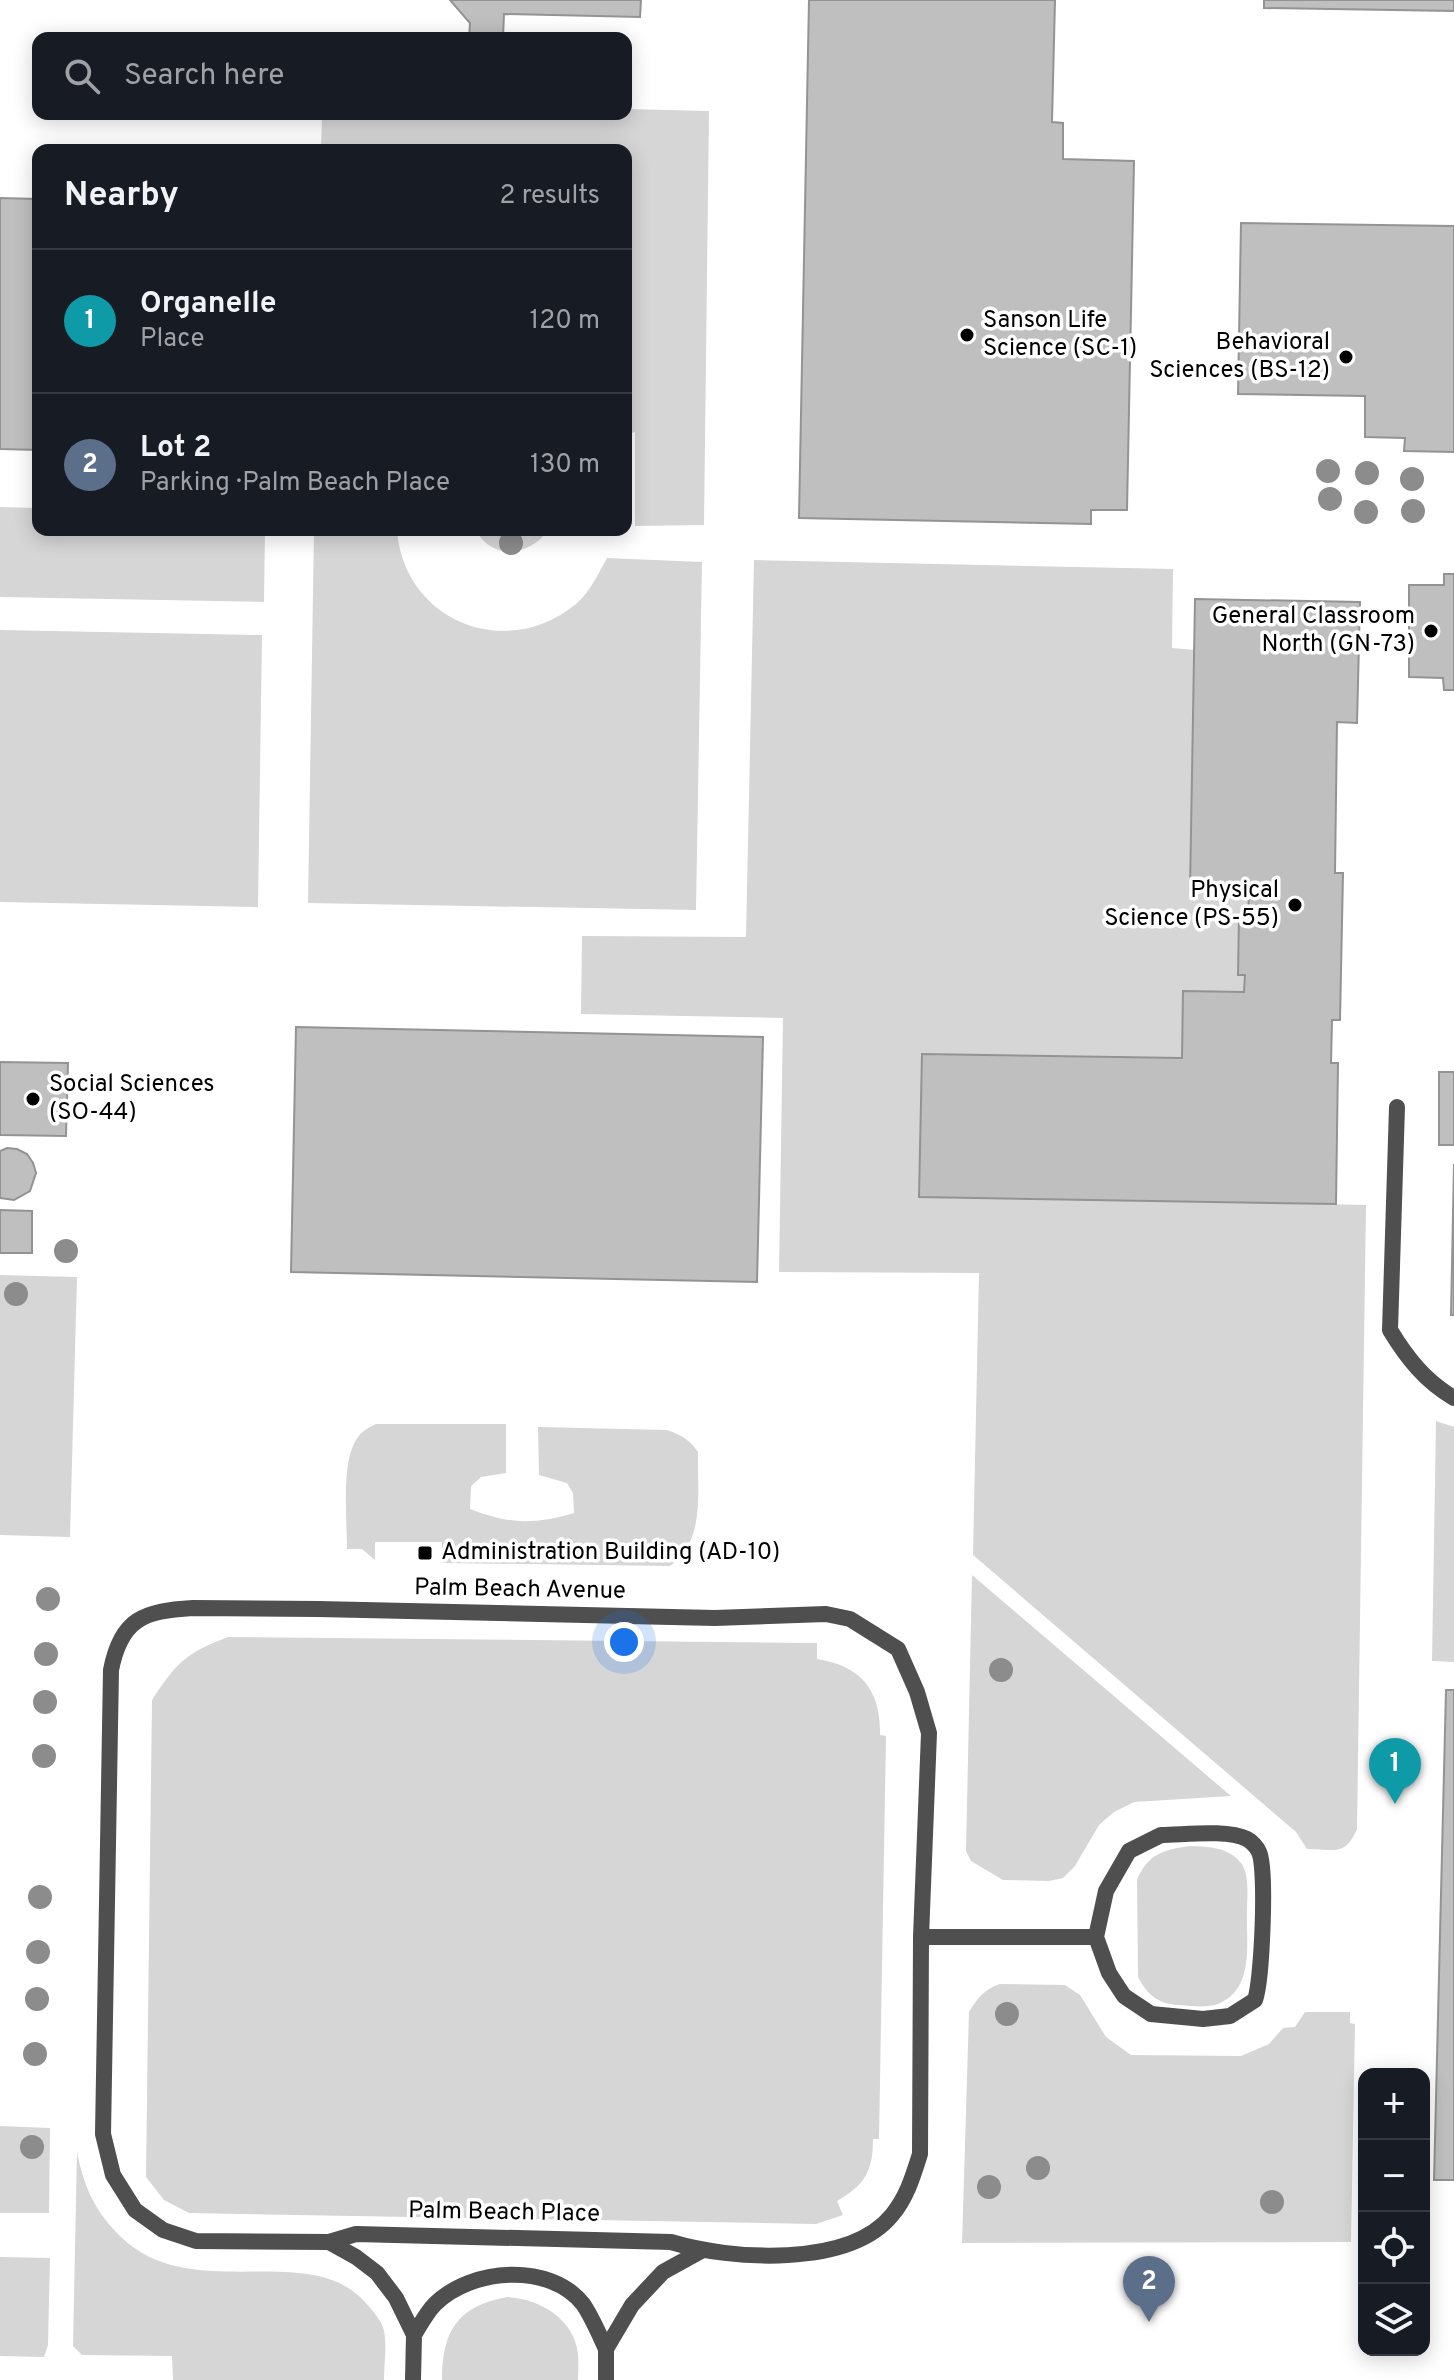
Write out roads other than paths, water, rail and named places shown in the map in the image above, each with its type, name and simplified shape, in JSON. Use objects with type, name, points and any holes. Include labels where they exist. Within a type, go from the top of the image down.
[{"type":"street","points":[[1397,1107],[1390,1330],[1406,1357],[1425,1377],[1454,1398]]},
{"type":"street","name":"Palm Beach Avenue","points":[[133,1622],[165,1610],[193,1608],[715,1618],[826,1614],[850,1619],[898,1649]]},
{"type":"street","name":"Palm Beach Place","points":[[133,1622],[116,1646],[111,1670],[103,2134],[113,2175],[135,2210],[163,2230],[196,2241],[329,2242],[356,2234],[671,2242],[701,2251],[807,2255],[862,2239],[891,2216],[910,2187],[920,2154],[921,1937],[929,1733],[917,1692],[898,1649]]},
{"type":"street","points":[[1161,1835],[1235,1835],[1250,1840],[1260,1854],[1262,1930],[1259,1988],[1255,2000],[1243,2010],[1230,2016],[1203,2019],[1151,2014],[1124,1996],[1109,1973],[1096,1937],[1106,1891],[1129,1851],[1161,1835]]},
{"type":"street","points":[[921,1937],[1096,1937]]},
{"type":"street","points":[[329,2242],[377,2273],[396,2298],[414,2335],[413,2380]]},
{"type":"street","points":[[606,2349],[632,2305],[647,2287],[663,2272],[701,2251]]},
{"type":"street","points":[[414,2335],[436,2303],[461,2287],[486,2277],[515,2274],[543,2278],[565,2289],[582,2303],[606,2349],[606,2380]]},
{"type":"place","name":"Sanson Life Science (SC-1)","points":[[967,335]]},
{"type":"place","name":"Behavioral Sciences (BS-12)","points":[[1346,357]]},
{"type":"place","name":"General Classroom North (GN-73)","points":[[1431,631]]},
{"type":"place","name":"Physical Science (PS-55)","points":[[1295,905]]},
{"type":"place","name":"Social Sciences (SO-44)","points":[[33,1099]]},
{"type":"place","name":"Administration Building (AD-10)","points":[[425,1553]]},
{"type":"place","name":"Organelle","points":[[1395,1804]]},
{"type":"place","name":"Lot 2","points":[[1149,2322]]}]
